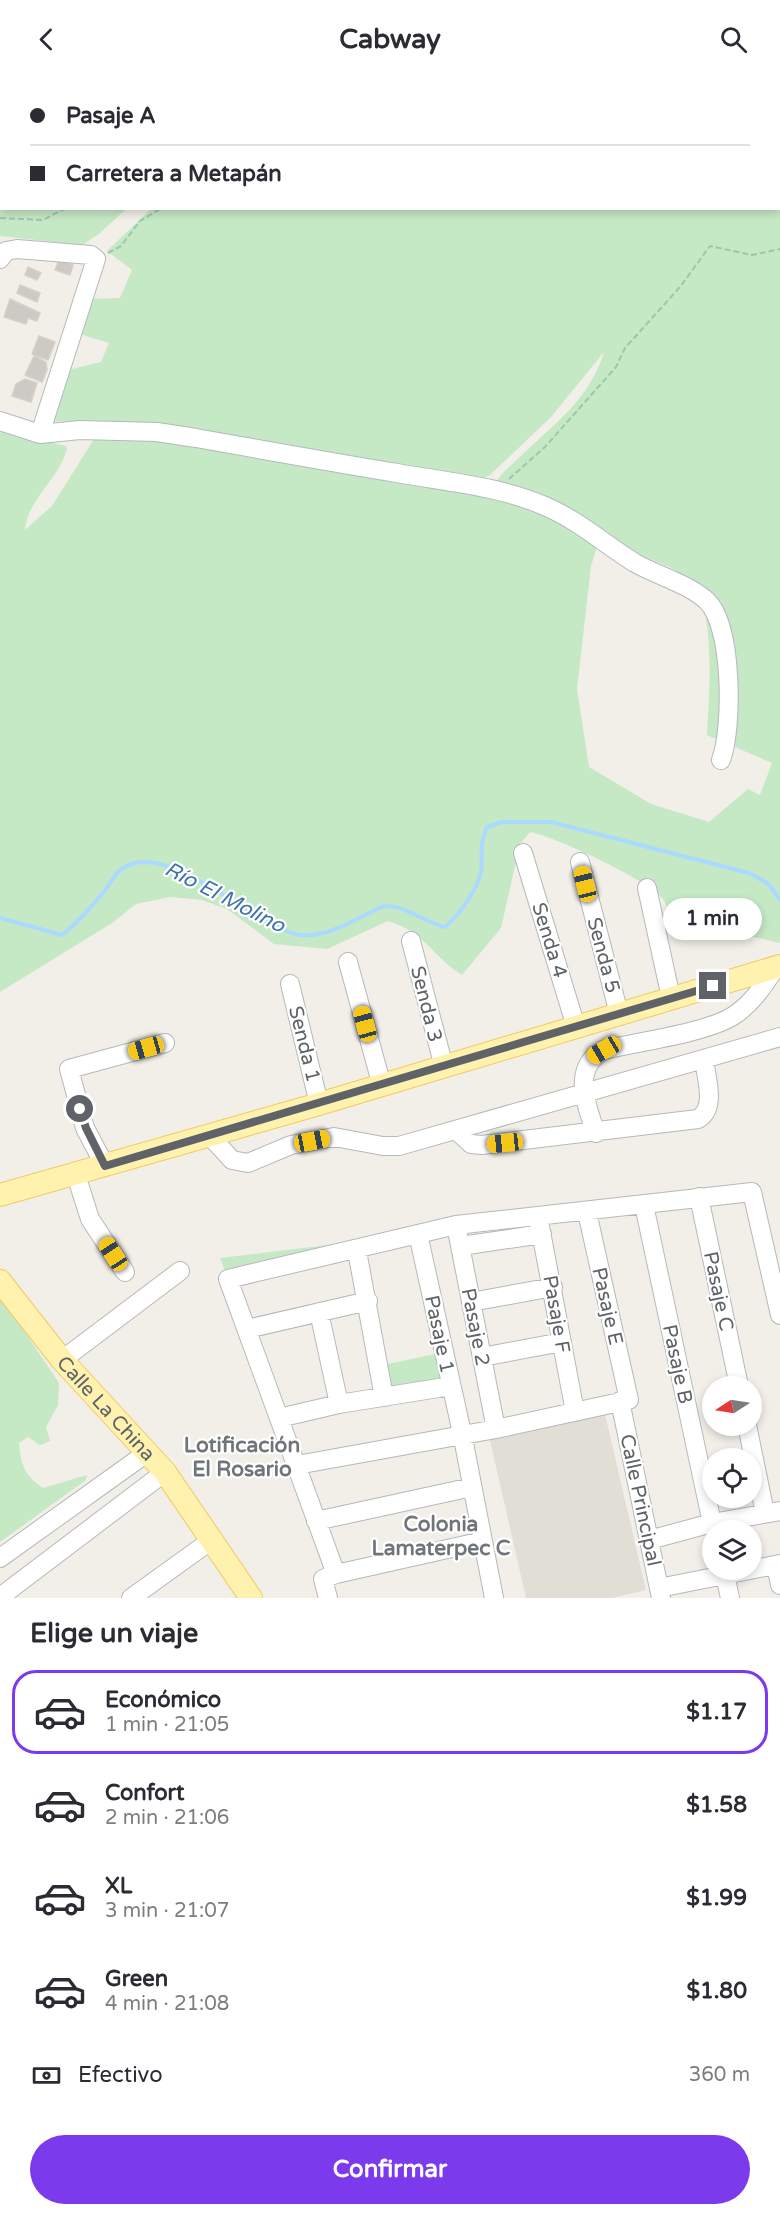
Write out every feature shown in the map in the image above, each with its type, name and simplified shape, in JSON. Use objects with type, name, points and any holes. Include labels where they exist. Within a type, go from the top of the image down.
[{"type":"main road","points":[[0,1195],[382,1086],[778,967]]},
{"type":"main road","name":"Calle La China","points":[[0,1281],[62,1360],[165,1472],[252,1598]]},
{"type":"street","points":[[0,259],[6,251],[17,249],[92,255],[96,259],[40,434]]},
{"type":"street","points":[[0,422],[40,434],[80,430],[157,432],[496,490],[547,507],[587,530],[636,563],[671,579],[708,602],[720,625],[727,675],[727,739],[721,760]]},
{"type":"street","name":"Senda 4","points":[[523,853],[576,1027]]},
{"type":"street","name":"Senda 5","points":[[580,862],[619,1014]]},
{"type":"street","points":[[647,888],[671,998]]},
{"type":"street","name":"Senda 3","points":[[411,941],[444,1067]]},
{"type":"street","points":[[348,962],[382,1086]]},
{"type":"street","points":[[596,1133],[583,1094],[586,1067],[593,1056],[604,1050],[715,1024],[734,1015],[760,991],[778,967]]},
{"type":"street","name":"Senda 1","points":[[290,984],[319,1104]]},
{"type":"street","points":[[210,1136],[232,1160],[248,1163],[291,1145],[334,1137],[382,1146],[399,1146],[780,1037]]},
{"type":"street","points":[[105,1166],[86,1128],[69,1069],[165,1042]]},
{"type":"street","points":[[456,1130],[471,1144],[482,1145],[698,1119],[705,1115],[709,1105],[704,1059]]},
{"type":"street","points":[[76,1175],[90,1219],[125,1272]]},
{"type":"street","points":[[461,1246],[587,1212],[752,1192],[780,1315]]},
{"type":"street","name":"Pasaje C","points":[[699,1197],[737,1376]]},
{"type":"street","name":"Pasaje B","points":[[644,1205],[711,1520]]},
{"type":"street","name":"Pasaje E","points":[[587,1212],[625,1401]]},
{"type":"street","points":[[336,1574],[228,1279],[357,1251],[456,1225],[540,1225]]},
{"type":"street","name":"Pasaje 2","points":[[456,1225],[496,1429]]},
{"type":"street","name":"Pasaje F","points":[[540,1225],[575,1412]]},
{"type":"street","name":"Pasaje 1","points":[[418,1234],[462,1433],[494,1598]]},
{"type":"street","points":[[357,1251],[384,1397]]},
{"type":"street","points":[[62,1360],[180,1271]]},
{"type":"street","points":[[471,1302],[553,1287]]},
{"type":"street","points":[[246,1329],[368,1301]]},
{"type":"street","points":[[319,1312],[339,1404]]},
{"type":"street","points":[[482,1357],[562,1342]]},
{"type":"street","points":[[279,1418],[339,1404],[451,1386]]},
{"type":"street","points":[[297,1466],[462,1433],[496,1429],[625,1401]]},
{"type":"street","name":"Calle Principal","points":[[625,1401],[660,1593]]},
{"type":"street","points":[[729,1520],[773,1512],[750,1436]]},
{"type":"street","points":[[0,1558],[148,1452]]},
{"type":"street","points":[[0,1597],[165,1472]]},
{"type":"street","points":[[316,1521],[472,1487]]},
{"type":"street","points":[[649,1540],[702,1526]]},
{"type":"street","points":[[133,1597],[213,1539]]},
{"type":"street","points":[[328,1598],[323,1579],[336,1574],[483,1541]]},
{"type":"street","points":[[762,1568],[778,1565],[780,1585]]},
{"type":"street","points":[[660,1593],[707,1580]]},
{"type":"street","points":[[726,1580],[730,1598]]},
{"type":"path","points":[[0,218],[43,220],[62,210]]},
{"type":"path","points":[[96,259],[121,246],[129,232],[140,221],[159,210]]},
{"type":"path","points":[[496,490],[544,447],[616,367],[625,348],[680,287],[710,246],[752,255],[780,249]]},
{"type":"shaded area","points":[[604,1410],[646,1590],[612,1598],[526,1598],[489,1436]]},
{"type":"green space","points":[[0,210],[125,210],[100,233],[82,245],[0,236]]},
{"type":"green space","points":[[150,210],[780,210],[780,943],[703,925],[671,921],[663,899],[640,881],[558,841],[530,832],[520,844],[501,928],[462,975],[412,932],[388,921],[327,949],[274,944],[227,909],[202,900],[170,897],[136,904],[112,923],[0,992],[0,430],[66,446],[67,449],[57,470],[31,509],[25,530],[52,506],[94,439],[104,435],[117,435],[400,478],[532,506],[598,543],[591,566],[577,689],[589,767],[651,804],[709,822],[748,789],[760,795],[772,763],[707,735],[710,680],[706,617],[701,600],[688,579],[673,569],[631,551],[495,484],[503,473],[570,410],[590,384],[604,352],[551,417],[490,475],[481,480],[184,428],[51,421],[64,371],[101,362],[109,343],[77,333],[90,299],[120,298],[132,270],[107,251]]},
{"type":"green space","points":[[418,1234],[228,1279],[220,1258]]},
{"type":"green space","points":[[0,1295],[59,1383],[58,1405],[46,1427],[50,1441],[40,1445],[28,1437],[19,1443],[25,1469],[43,1488],[87,1475],[86,1480],[0,1542]]},
{"type":"green space","points":[[444,1352],[451,1386],[384,1397],[379,1366]]},
{"type":"building","points":[[59,260],[73,265],[70,275],[55,270]]},
{"type":"building","points":[[28,267],[41,273],[37,280],[25,275]]},
{"type":"building","points":[[20,285],[40,293],[37,302],[17,293]]},
{"type":"building","points":[[10,299],[40,313],[37,321],[28,318],[26,324],[4,317]]},
{"type":"building","points":[[39,336],[55,342],[48,360],[32,354]]},
{"type":"building","points":[[34,356],[46,362],[47,370],[42,382],[25,375]]},
{"type":"building","points":[[25,379],[37,383],[31,402],[12,396],[16,384]]},
{"type":"waterway","name":"Río El Molino","points":[[0,918],[62,935],[91,907],[120,870],[142,862],[164,865],[187,874],[261,918],[300,935],[326,932],[386,906],[401,909],[445,927],[467,902],[479,879],[482,844],[487,827],[502,822],[551,822],[749,873],[769,884],[780,900]]},
{"type":"district","name":"Lotificación El Rosario","points":[[242,1457]]},
{"type":"district","name":"Colonia Lamaterpec C","points":[[441,1536]]},
{"type":"route","points":[[80,1109],[86,1128],[105,1166],[382,1086],[713,986]]}]
